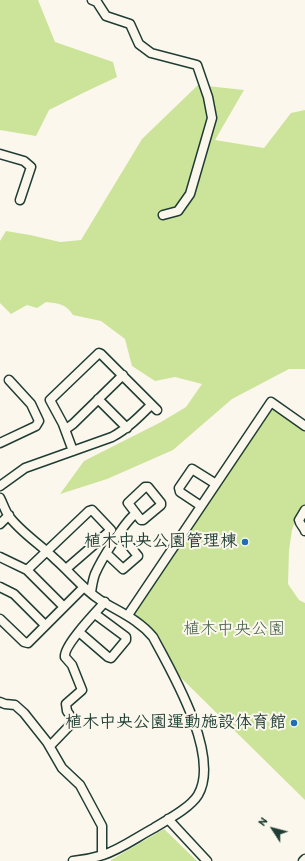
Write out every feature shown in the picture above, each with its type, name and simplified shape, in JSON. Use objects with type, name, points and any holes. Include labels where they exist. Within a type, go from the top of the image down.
[{"type":"street","points":[[92,0],[97,2],[106,16],[130,24],[139,44],[151,54],[196,65],[208,97],[212,118],[190,194],[178,211],[163,215]]},
{"type":"street","points":[[0,154],[24,161],[31,167],[20,200]]},
{"type":"street","points":[[0,486],[25,468],[73,451],[112,437],[127,428],[154,407],[101,354],[96,355],[50,400],[66,429],[73,451]]},
{"type":"street","points":[[66,429],[73,424],[122,375]]},
{"type":"street","points":[[0,443],[36,426],[38,421],[31,404],[9,380]]},
{"type":"street","points":[[98,399],[127,428]]},
{"type":"street","points":[[128,615],[271,402],[305,426]]},
{"type":"street","points":[[201,506],[180,492],[179,488],[192,469],[216,484]]},
{"type":"street","points":[[0,498],[9,516],[87,589],[146,628],[152,636],[193,718],[202,749],[204,766],[203,781],[197,796],[188,805],[168,820],[118,848],[102,855],[73,861]]},
{"type":"street","points":[[27,570],[90,510],[93,510],[138,556],[123,569],[107,554]]},
{"type":"street","points":[[305,510],[299,520],[305,531]]},
{"type":"street","points":[[0,619],[25,643],[28,643],[64,607],[87,589],[119,535],[135,514]]},
{"type":"street","points":[[0,524],[9,516]]},
{"type":"street","points":[[66,569],[111,530]]},
{"type":"street","points":[[0,557],[27,570],[64,607]]},
{"type":"street","points":[[0,587],[14,594],[45,625]]},
{"type":"street","points":[[50,746],[73,722],[67,711],[66,704],[82,690],[72,665],[64,656],[65,652],[79,632],[105,602]]},
{"type":"street","points":[[79,632],[111,658],[126,640],[126,637],[95,614]]},
{"type":"street","points":[[0,702],[15,705],[24,713],[50,746],[62,768],[80,785],[102,826],[102,855]]},
{"type":"street","points":[[168,820],[207,861]]},
{"type":"green space","points":[[0,0],[38,0],[55,42],[113,62],[117,77],[49,110],[36,136],[0,130]]},
{"type":"green space","points":[[198,85],[244,90],[215,140],[264,148],[291,113],[305,110],[305,369],[289,369],[232,399],[173,450],[107,479],[60,494],[84,461],[161,422],[186,407],[202,384],[175,377],[155,381],[132,366],[125,339],[101,321],[73,315],[65,306],[46,302],[37,308],[27,305],[11,314],[0,303],[0,241],[6,231],[60,242],[81,240],[142,139]]},
{"type":"green space","name":"植木中央公園","points":[[274,407],[305,429],[305,504],[295,521],[292,530],[289,550],[288,584],[299,600],[305,603],[305,800],[177,674],[162,642],[150,626],[132,614],[270,408]]},
{"type":"green space","points":[[164,829],[197,861],[111,861],[111,860]]},
{"type":"place","name":"植木中央公園管理棟","points":[[245,542]]},
{"type":"place","name":"植木中央公園運動施設体育館","points":[[294,723]]}]
